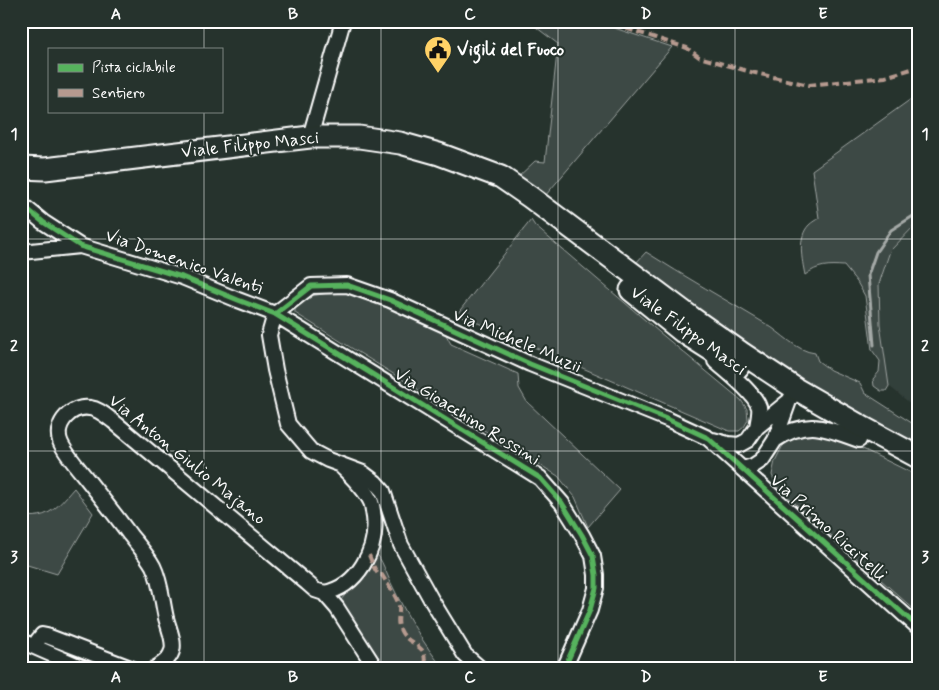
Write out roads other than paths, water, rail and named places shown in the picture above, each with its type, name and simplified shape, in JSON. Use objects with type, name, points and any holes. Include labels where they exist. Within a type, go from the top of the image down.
[{"type":"main road","name":"Viale Filippo Masci","points":[[21,168],[45,169],[310,137],[359,137],[400,143],[439,154],[501,177],[692,318],[744,354],[793,395],[918,456]]},
{"type":"main road","name":"Viale Filippo Masci","points":[[475,168],[494,184],[524,204],[683,332],[793,395],[859,440],[918,468]]},
{"type":"street","points":[[310,137],[343,21]]},
{"type":"street","name":"Via Domenico Valenti","points":[[21,204],[43,222],[80,246],[182,277],[275,314]]},
{"type":"street","name":"Via Domenico Valenti","points":[[21,252],[80,246]]},
{"type":"street","name":"Via Michele Muzii","points":[[275,314],[311,286],[347,285],[390,300],[530,364],[669,420],[708,438],[743,469]]},
{"type":"street","points":[[275,314],[269,335],[288,424],[311,451],[363,474],[375,482],[382,491],[401,545],[432,601],[465,655],[481,669]]},
{"type":"street","name":"Via Gioacchino Rossini","points":[[275,314],[540,478],[562,503],[593,556],[596,575],[596,588],[590,610],[564,669]]},
{"type":"street","points":[[683,332],[743,386],[756,401],[759,412],[757,427]]},
{"type":"street","points":[[793,395],[774,440],[762,460],[753,466],[743,469],[748,440],[757,427],[793,395]]},
{"type":"street","name":"Via Anton Giulio Majano","points":[[154,669],[170,656],[174,645],[160,585],[153,567],[75,465],[61,443],[59,438],[60,424],[65,417],[78,409],[92,408],[100,411],[315,590],[324,593],[337,608],[376,669]]},
{"type":"street","points":[[774,440],[787,432],[803,427],[820,427],[859,440]]},
{"type":"street","points":[[708,438],[739,445],[748,440]]},
{"type":"street","points":[[762,460],[761,475],[767,491]]},
{"type":"street","points":[[324,593],[340,588],[354,578],[369,555],[373,545],[375,525],[372,504],[354,478],[337,463]]},
{"type":"street","name":"Via Primo Riccitelli","points":[[743,469],[918,627]]},
{"type":"street","points":[[35,647],[42,635],[47,636],[133,669]]},
{"type":"street","points":[[21,641],[85,669]]},
{"type":"waterway","points":[[874,345],[868,275],[876,252],[891,230],[918,213]]},
{"type":"place","name":"Vigili del Fuoco","points":[[438,74]]}]
